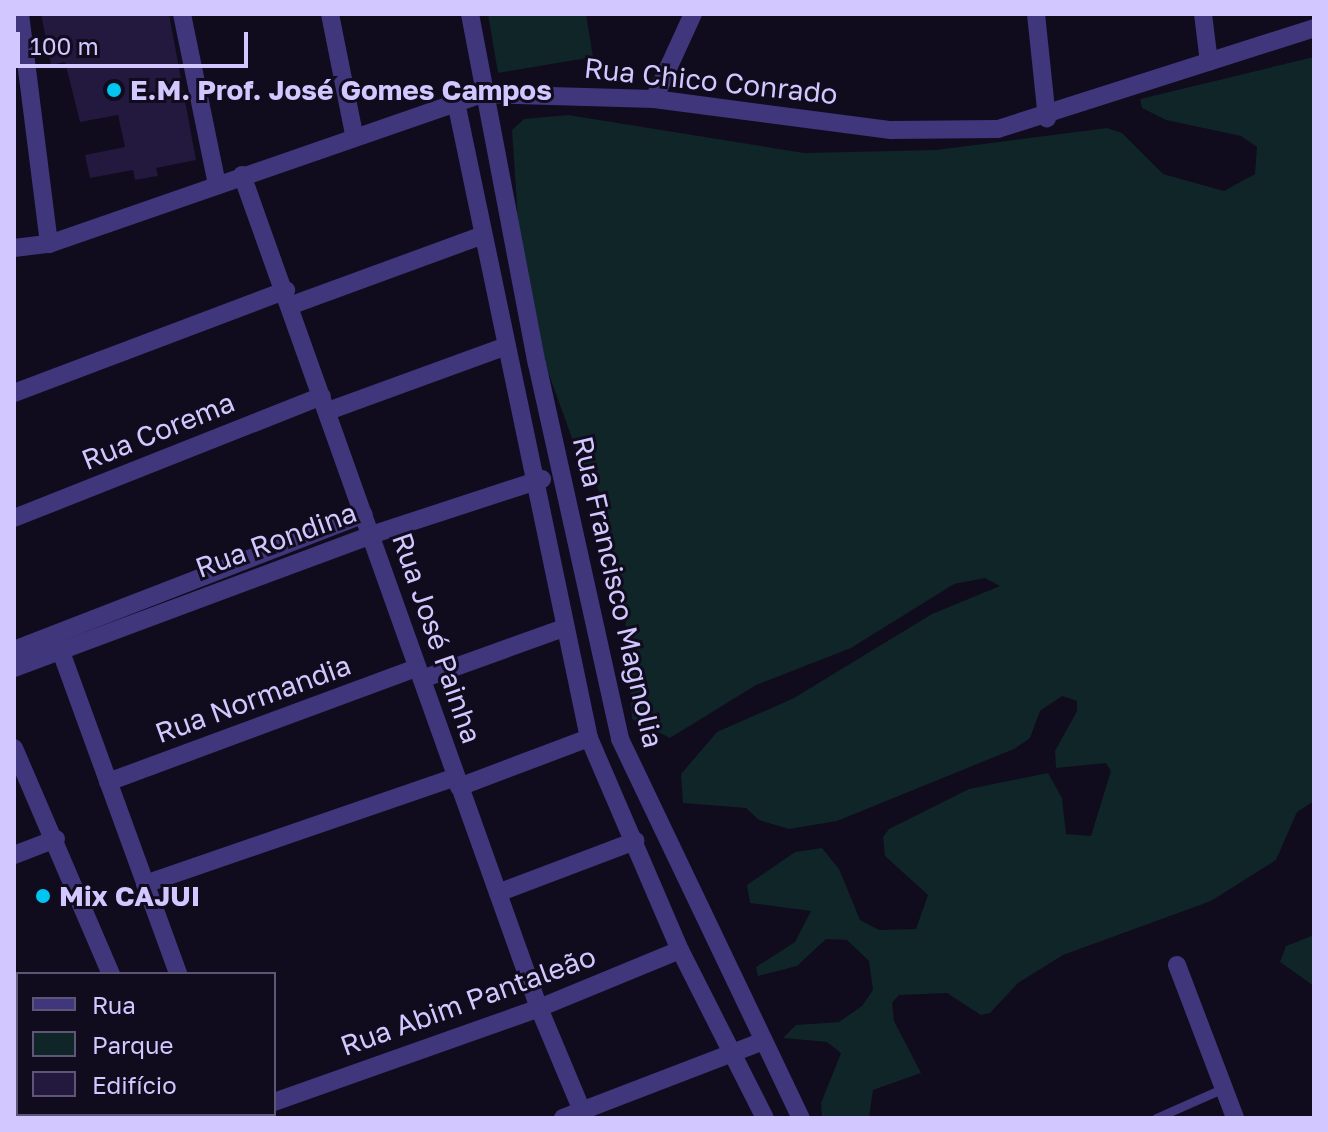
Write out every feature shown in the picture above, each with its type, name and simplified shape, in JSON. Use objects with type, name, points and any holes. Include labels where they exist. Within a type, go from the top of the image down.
[{"type":"street","points":[[20,14],[49,244]]},
{"type":"street","points":[[182,14],[217,185]]},
{"type":"street","points":[[330,14],[354,134]]},
{"type":"street","name":"Rua Francisco Magnolia","points":[[470,14],[483,94],[560,476],[620,739],[801,1118]]},
{"type":"street","points":[[654,99],[693,14]]},
{"type":"street","points":[[1036,14],[1047,118]]},
{"type":"street","points":[[1203,14],[1209,62]]},
{"type":"street","name":"Rua Chico Conrado","points":[[14,248],[49,244],[354,134],[483,94],[654,99],[891,130],[998,129],[1047,118],[1314,28]]},
{"type":"street","name":"Rua Francisco Magnolia","points":[[456,102],[589,738],[680,950],[765,1118]]},
{"type":"street","name":"Rua José Painha","points":[[242,175],[289,298],[539,1008],[584,1114]]},
{"type":"street","points":[[14,393],[483,235]]},
{"type":"street","name":"Rua Corema","points":[[14,518],[325,404],[507,346]]},
{"type":"street","name":"Rua Rondina","points":[[14,668],[371,535],[533,481],[560,476]]},
{"type":"street","name":"Rua Rondina","points":[[14,650],[364,514]]},
{"type":"street","name":"Rua Normandia","points":[[108,782],[420,674],[564,628]]},
{"type":"street","points":[[60,649],[177,972]]},
{"type":"street","points":[[145,884],[589,738]]},
{"type":"street","points":[[14,748],[56,839],[110,972]]},
{"type":"street","points":[[14,855],[56,839]]},
{"type":"street","points":[[498,893],[635,841]]},
{"type":"street","name":"Rua Abim Pantaleão","points":[[276,1101],[539,1008],[680,950]]},
{"type":"street","points":[[1177,965],[1235,1118]]},
{"type":"street","points":[[563,1118],[584,1114],[764,1041]]},
{"type":"lane","points":[[1156,1118],[1224,1088]]},
{"type":"green space","points":[[488,14],[586,14],[593,57],[498,73]]},
{"type":"green space","points":[[1314,57],[1314,801],[1297,812],[1276,860],[1211,901],[1063,955],[1018,983],[990,1013],[981,1015],[947,993],[899,995],[892,1003],[894,1021],[921,1073],[873,1090],[869,1118],[822,1118],[821,1103],[841,1053],[827,1042],[783,1038],[796,1025],[839,1022],[862,1006],[873,990],[869,961],[847,940],[826,939],[797,966],[758,976],[756,967],[795,942],[811,911],[750,903],[747,885],[795,852],[822,848],[839,869],[860,920],[879,930],[916,929],[928,895],[885,856],[883,837],[889,829],[969,789],[1048,773],[1062,798],[1066,834],[1091,836],[1111,771],[1106,763],[1056,768],[1055,751],[1077,711],[1077,701],[1062,696],[1040,711],[1030,738],[1014,749],[837,821],[789,829],[759,820],[746,808],[683,803],[681,774],[717,732],[794,698],[932,614],[1000,586],[985,578],[954,584],[851,648],[756,685],[670,738],[632,719],[625,614],[614,573],[607,506],[576,449],[539,347],[518,222],[512,130],[524,119],[568,115],[804,153],[936,150],[1107,128],[1122,133],[1163,174],[1224,191],[1255,174],[1257,147],[1241,136],[1166,120],[1142,108],[1140,99]]},
{"type":"green space","points":[[1314,935],[1314,986],[1280,962],[1286,946]]},
{"type":"building","name":"E.M. Prof. José Gomes Campos","points":[[41,14],[169,14],[196,160],[156,168],[158,176],[135,180],[133,170],[90,178],[85,155],[125,147],[118,115],[80,122],[65,62],[51,65]]},
{"type":"place","name":"E.M. Prof. José Gomes Campos","points":[[114,90]]},
{"type":"place","name":"Mix CAJUI","points":[[43,896]]}]
